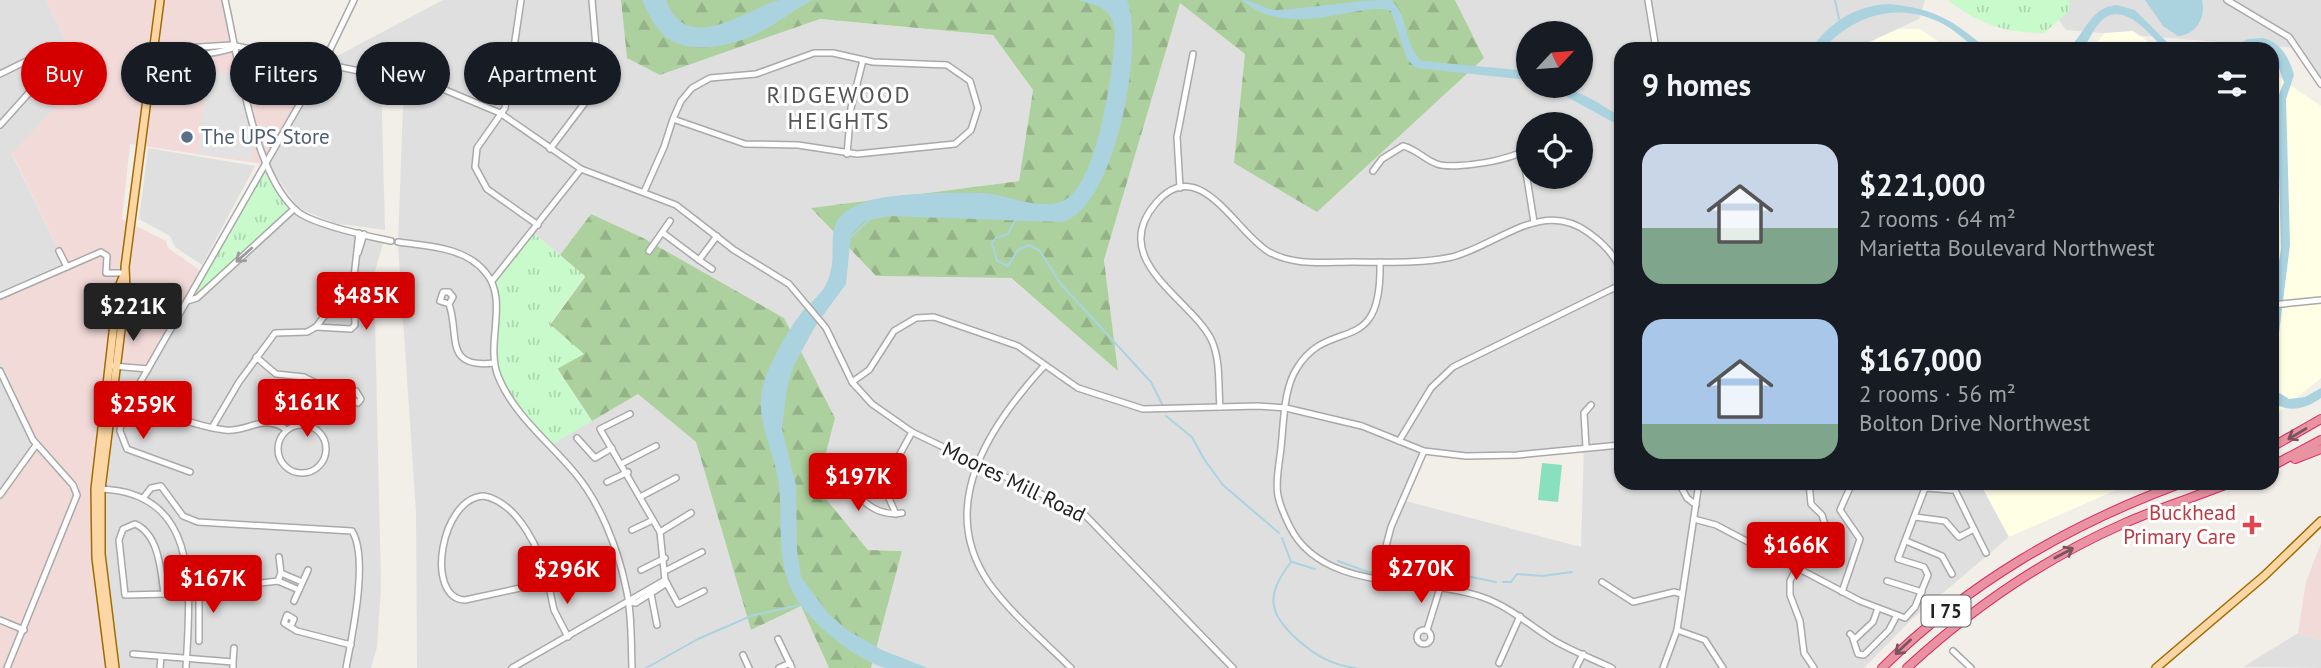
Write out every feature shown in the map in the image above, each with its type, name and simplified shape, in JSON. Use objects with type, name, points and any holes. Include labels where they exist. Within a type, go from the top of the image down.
[{"type":"highway","points":[[2279,443],[2321,419]]},
{"type":"highway","points":[[2279,462],[2321,440]]},
{"type":"highway","points":[[2279,463],[2321,449]]},
{"type":"highway","name":"I 75","points":[[1882,668],[1954,605],[2016,561],[2103,514],[2164,490]]},
{"type":"highway","name":"I 75","points":[[1907,668],[1975,610],[2045,564],[2125,523],[2212,490]]},
{"type":"main road","points":[[154,42],[160,0]]},
{"type":"main road","points":[[112,668],[98,489],[113,366],[126,290],[124,273],[146,105]]},
{"type":"main road","points":[[2156,668],[2264,576],[2321,521]]},
{"type":"street","points":[[225,0],[235,42]]},
{"type":"street","points":[[333,42],[354,0]]},
{"type":"street","points":[[521,0],[505,108],[477,148],[476,173],[487,189],[538,225]]},
{"type":"street","points":[[550,149],[587,100],[598,70],[592,0]]},
{"type":"street","points":[[1648,0],[1655,42]]},
{"type":"street","points":[[2227,0],[2284,32],[2321,84]]},
{"type":"street","points":[[644,192],[673,119],[687,92],[710,78],[756,74],[814,53],[954,67],[973,86],[977,115],[968,134],[949,146],[847,154],[797,145],[745,144],[673,119]]},
{"type":"street","points":[[0,74],[41,54],[50,56],[54,65],[1,121]]},
{"type":"street","points":[[1180,188],[1177,137],[1193,54]]},
{"type":"street","points":[[847,154],[851,108],[863,60]]},
{"type":"street","name":"Moores Mill Road","points":[[342,68],[454,91],[500,113],[581,169],[676,205],[734,250],[781,277],[805,301],[826,328],[852,382],[872,404],[912,432],[1091,520],[1233,668]]},
{"type":"street","points":[[250,105],[265,165],[294,209],[306,217],[361,234],[459,253],[480,266],[492,281],[496,300],[494,363],[501,382],[515,404],[590,493],[618,561],[628,603],[632,667]]},
{"type":"street","points":[[190,472],[127,449],[122,442],[120,424],[148,369],[299,105]]},
{"type":"street","points":[[1373,171],[1382,159],[1403,146],[1441,165],[1499,160],[1516,155]]},
{"type":"street","points":[[492,281],[581,169]]},
{"type":"street","points":[[1220,407],[1217,359],[1211,340],[1154,275],[1143,250],[1143,229],[1151,209],[1163,196],[1180,188],[1195,188],[1209,194],[1259,244],[1281,257],[1302,261],[1423,261],[1453,256],[1534,222],[1553,220],[1578,226],[1600,241],[1614,260]]},
{"type":"street","points":[[1529,189],[1534,222]]},
{"type":"street","points":[[187,301],[197,298],[294,209]]},
{"type":"street","points":[[649,251],[670,221]]},
{"type":"street","points":[[663,233],[712,269]]},
{"type":"street","points":[[316,327],[351,329],[355,325],[354,277],[361,234]]},
{"type":"street","points":[[699,260],[717,236]]},
{"type":"street","points":[[59,251],[67,267]]},
{"type":"street","points":[[0,296],[103,251],[107,256],[106,273],[124,273]]},
{"type":"street","points":[[1380,262],[1380,295],[1373,314],[1360,328],[1318,347],[1304,359],[1292,378],[1275,491],[1293,534],[1307,552],[1325,565],[1485,598],[1520,616],[1548,637],[1612,668]]},
{"type":"street","points":[[213,426],[275,333],[307,332],[316,327],[354,277]]},
{"type":"street","points":[[1399,441],[1431,388],[1453,367],[1614,288]]},
{"type":"street","points":[[2279,305],[2321,300]]},
{"type":"street","points":[[449,304],[453,318],[453,340],[458,352],[473,363],[494,363]]},
{"type":"street","points":[[852,382],[869,370],[894,331],[908,321],[924,317],[944,319],[1008,341],[1078,388],[1124,405],[1158,410],[1286,408],[1362,426],[1424,452],[1496,457],[1614,445]]},
{"type":"street","points":[[256,358],[276,374],[304,377],[328,389],[341,391]]},
{"type":"street","points":[[1045,365],[1003,415],[978,463],[969,487],[966,510],[969,536],[976,558],[994,588],[1071,668]]},
{"type":"street","points":[[113,366],[148,369]]},
{"type":"street","points":[[0,371],[36,444],[73,485],[77,495],[7,668]]},
{"type":"street","points":[[133,396],[164,414],[226,430],[260,421],[274,422],[287,430],[305,425],[321,435],[325,453],[315,469],[298,472],[282,463],[278,446],[287,430]]},
{"type":"street","points":[[1587,447],[1584,413],[1591,405]]},
{"type":"street","points":[[630,414],[600,429],[642,496],[660,532],[667,569],[666,581],[678,604],[704,591]]},
{"type":"street","points":[[857,496],[883,485],[912,432]]},
{"type":"street","points":[[577,438],[595,458],[612,449]]},
{"type":"street","points":[[0,495],[36,444]]},
{"type":"street","points":[[621,464],[656,446]]},
{"type":"street","points":[[1378,578],[1391,527],[1424,452]]},
{"type":"street","points":[[844,469],[857,496],[870,506],[899,514],[883,485]]},
{"type":"street","points":[[607,482],[628,472]]},
{"type":"street","points":[[642,496],[676,478]]},
{"type":"street","points":[[144,497],[151,488],[161,486],[183,516],[198,522],[352,531],[358,547],[357,586],[346,668]]},
{"type":"street","points":[[98,489],[124,490],[144,497],[162,511],[174,528],[185,561],[189,589],[187,668]]},
{"type":"street","points":[[1684,490],[1696,505]]},
{"type":"street","points":[[1663,668],[1677,630],[1698,490]]},
{"type":"street","points":[[1809,490],[1811,504],[1822,515],[1826,528],[1819,542],[1804,553],[1790,581],[1790,594],[1800,621],[1804,653],[1814,668]]},
{"type":"street","points":[[1842,592],[1860,539],[1840,510],[1849,490]]},
{"type":"street","points":[[1694,519],[1716,525],[1842,592],[1905,618],[1915,607],[1928,575],[1924,567],[1898,559],[1924,490]]},
{"type":"street","points":[[1955,490],[1986,553]]},
{"type":"street","points":[[548,582],[466,600],[450,595],[444,583],[443,548],[449,525],[462,504],[472,498],[484,496],[496,500],[507,509],[533,542],[548,582],[554,610],[568,637]]},
{"type":"street","points":[[660,532],[691,513]]},
{"type":"street","points":[[1915,517],[1945,521],[1959,537],[1974,529]]},
{"type":"street","points":[[632,530],[653,520]]},
{"type":"street","points":[[164,594],[160,567],[151,538],[135,524],[123,529],[119,540],[125,595],[164,594],[189,589],[278,581],[299,590]]},
{"type":"street","points":[[1906,541],[1942,556],[1952,574]]},
{"type":"street","points":[[667,569],[702,552]]},
{"type":"street","points":[[278,581],[281,573],[279,557]]},
{"type":"street","points":[[641,570],[665,558]]},
{"type":"street","points":[[246,561],[248,583]]},
{"type":"street","points":[[213,566],[215,587]]},
{"type":"street","points":[[294,601],[308,570]]},
{"type":"street","points":[[281,573],[302,582]]},
{"type":"street","points":[[1887,580],[1922,592]]},
{"type":"street","points":[[628,603],[631,597],[666,581]]},
{"type":"street","points":[[512,668],[628,603],[636,603],[666,581]]},
{"type":"street","points":[[1602,582],[1638,602],[1669,593],[1682,594]]},
{"type":"street","points":[[1427,630],[1440,587]]},
{"type":"street","points":[[199,589],[199,641]]},
{"type":"street","points":[[651,594],[657,625]]},
{"type":"street","points":[[1878,608],[1873,622],[1852,637],[1858,654],[1864,655],[1889,631],[1897,615]]},
{"type":"street","points":[[1499,663],[1520,616]]},
{"type":"street","points":[[0,620],[24,630]]},
{"type":"street","points":[[290,626],[297,631],[351,645]]},
{"type":"street","points":[[1677,630],[1705,640],[1723,668]]},
{"type":"street","points":[[778,639],[791,665],[779,668]]},
{"type":"street","points":[[133,654],[233,665],[234,648]]},
{"type":"street","points":[[1953,651],[1971,668]]},
{"type":"street","points":[[1576,668],[1583,654]]},
{"type":"street","points":[[743,655],[749,668]]},
{"type":"street","points":[[160,668],[161,657]]},
{"type":"shaded area","points":[[0,0],[46,0],[66,42],[21,42],[21,105],[58,105],[12,154],[66,265],[0,295]]},
{"type":"shaded area","points":[[46,0],[221,0],[231,42],[230,105],[304,105],[269,165],[130,144],[122,219],[166,241],[168,248],[201,271],[149,368],[113,365],[101,535],[113,668],[0,668],[0,490],[34,443],[33,432],[0,360],[0,295],[66,265],[12,153],[58,105],[107,105],[107,42],[66,42]]},
{"type":"shaded area","points":[[443,0],[621,0],[627,57],[660,75],[820,19],[993,35],[1033,90],[1019,181],[812,208],[876,276],[1010,278],[1118,370],[1104,260],[1180,2],[1246,54],[1484,58],[1455,0],[1925,0],[1919,19],[1869,42],[1614,42],[1614,490],[1984,490],[2009,537],[1911,620],[1864,668],[871,668],[902,551],[868,550],[817,488],[835,418],[784,318],[591,215],[560,255],[533,233],[501,275],[549,446],[638,393],[696,442],[751,630],[801,606],[829,668],[417,668],[416,512],[398,244],[403,105],[450,105],[450,42],[364,42]],"holes":[[[1584,445],[1581,547],[1402,500],[1424,454],[1481,456]]]},
{"type":"shaded area","points":[[2045,0],[2321,0],[2321,81],[2299,48],[2279,46],[2279,42],[2221,42],[2066,30]]},
{"type":"shaded area","points":[[1898,29],[1920,29],[1939,42],[1870,42]]},
{"type":"shaded area","points":[[2133,31],[2149,42],[2097,42],[2105,33]]},
{"type":"shaded area","points":[[356,46],[356,70],[342,68],[342,53]]},
{"type":"shaded area","points":[[216,70],[230,74],[230,105],[244,105],[254,148],[251,160],[198,153],[204,105],[216,105]]},
{"type":"shaded area","points":[[342,71],[356,74],[356,105],[382,105],[385,230],[334,223],[298,208],[269,165],[304,105],[342,105]]},
{"type":"shaded area","points":[[2279,77],[2321,106],[2321,378],[2279,412]]},
{"type":"shaded area","points":[[148,148],[255,166],[202,265],[175,247],[170,236],[139,219]]},
{"type":"shaded area","points":[[263,166],[290,209],[315,223],[384,240],[374,275],[381,586],[377,647],[371,668],[113,668],[101,535],[113,365],[149,368]]},
{"type":"shaded area","points":[[0,360],[33,432],[34,443],[0,490]]},
{"type":"shaded area","points":[[1984,490],[2116,490],[2009,537]]},
{"type":"shaded area","points":[[2321,543],[2321,640],[2298,633],[2306,582]]},
{"type":"shaded area","points":[[2298,633],[2321,640],[2321,668],[2243,667]]},
{"type":"green space","points":[[621,0],[1455,0],[1484,58],[1317,212],[1234,163],[1245,54],[1180,3],[1104,260],[1118,371],[1011,278],[876,276],[811,208],[1019,181],[1033,90],[993,35],[820,19],[660,75],[627,58]]},
{"type":"green space","points":[[1948,0],[2070,0],[2069,11],[2044,33],[1993,26]]},
{"type":"green space","points":[[265,165],[294,209],[190,301]]},
{"type":"green space","points":[[591,214],[643,238],[784,318],[835,418],[817,488],[868,550],[902,551],[871,668],[829,668],[801,606],[751,630],[696,442],[638,394],[592,421],[557,368],[583,354],[550,325],[585,277],[560,255]]},
{"type":"green space","points":[[533,233],[585,276],[550,324],[584,354],[557,369],[592,421],[549,446],[509,397],[491,365],[494,290],[489,281],[501,275]]},
{"type":"green space","points":[[1542,463],[1562,465],[1558,502],[1538,500]]},
{"type":"water","points":[[642,0],[666,0],[676,17],[688,26],[703,28],[718,25],[780,0],[813,0],[755,34],[730,43],[702,47],[677,43],[666,37],[655,25]]},
{"type":"water","points":[[1078,0],[1127,0],[1132,22],[1132,52],[1121,123],[1111,158],[1097,188],[1081,211],[1062,222],[890,216],[864,221],[851,234],[846,284],[816,325],[794,365],[787,388],[782,429],[796,485],[797,551],[801,577],[828,613],[847,630],[882,650],[928,668],[886,668],[860,657],[821,627],[800,604],[787,580],[782,551],[778,479],[761,414],[763,386],[771,363],[787,333],[826,284],[832,267],[836,223],[853,207],[871,200],[895,196],[957,193],[992,194],[1049,204],[1069,197],[1079,185],[1096,146],[1102,122],[1115,37],[1112,21],[1105,11]]},
{"type":"water","points":[[1242,0],[1277,10],[1391,0],[1401,14],[1416,55],[1422,61],[1516,70],[1516,79],[1416,68],[1407,59],[1391,11],[1378,9],[1302,19],[1281,18],[1261,12]]},
{"type":"water","points":[[2145,0],[2202,0],[2203,13],[2195,28],[2178,36],[2163,26]]},
{"type":"water","points":[[1890,4],[1932,13],[1953,23],[1979,42],[1968,42],[1933,19],[1899,13],[1866,19],[1851,26],[1830,42],[1816,42],[1845,17],[1878,5]]},
{"type":"water","points":[[2117,5],[2135,10],[2167,42],[2158,42],[2135,21],[2118,14],[2101,21],[2087,42],[2075,42],[2094,16]]},
{"type":"water","points":[[2263,38],[2273,42],[2242,42]]},
{"type":"water","points":[[2279,48],[2290,63],[2294,75],[2286,99],[2290,245],[2279,333],[2279,94],[2284,82],[2279,68]]},
{"type":"water","points":[[1569,98],[1590,98],[1614,112],[1614,123]]},
{"type":"water","points":[[2321,388],[2321,398],[2309,405],[2284,408],[2279,406],[2279,393],[2289,399],[2305,397]]},
{"type":"waterway","points":[[1835,0],[1839,19]]},
{"type":"waterway","points":[[851,237],[870,219]]},
{"type":"waterway","points":[[1016,219],[1008,234],[996,238],[992,243],[997,261],[1008,266],[1018,250],[1029,245],[1040,251],[1060,283],[1151,382],[1162,404]]},
{"type":"waterway","points":[[1166,416],[1192,437],[1223,485],[1279,533]]},
{"type":"waterway","points":[[1282,538],[1291,562],[1274,594],[1280,621],[1298,640],[1318,655],[1339,665],[1356,668]]},
{"type":"waterway","points":[[1338,561],[1373,573],[1374,565],[1377,566]]},
{"type":"waterway","points":[[1292,562],[1315,569]]},
{"type":"waterway","points":[[1383,568],[1447,570],[1454,576]]},
{"type":"waterway","points":[[1503,582],[1511,582],[1517,574],[1542,576],[1572,572]]},
{"type":"waterway","points":[[1458,580],[1471,577],[1496,582]]},
{"type":"waterway","points":[[646,668],[698,639],[751,616],[799,605]]},
{"type":"place","name":"The UPS Store","points":[[187,137]]},
{"type":"place","name":"Buckhead Primary Care","points":[[2252,525]]},
{"type":"district","name":"RIDGEWOOD HEIGHTS","points":[[839,108]]}]
